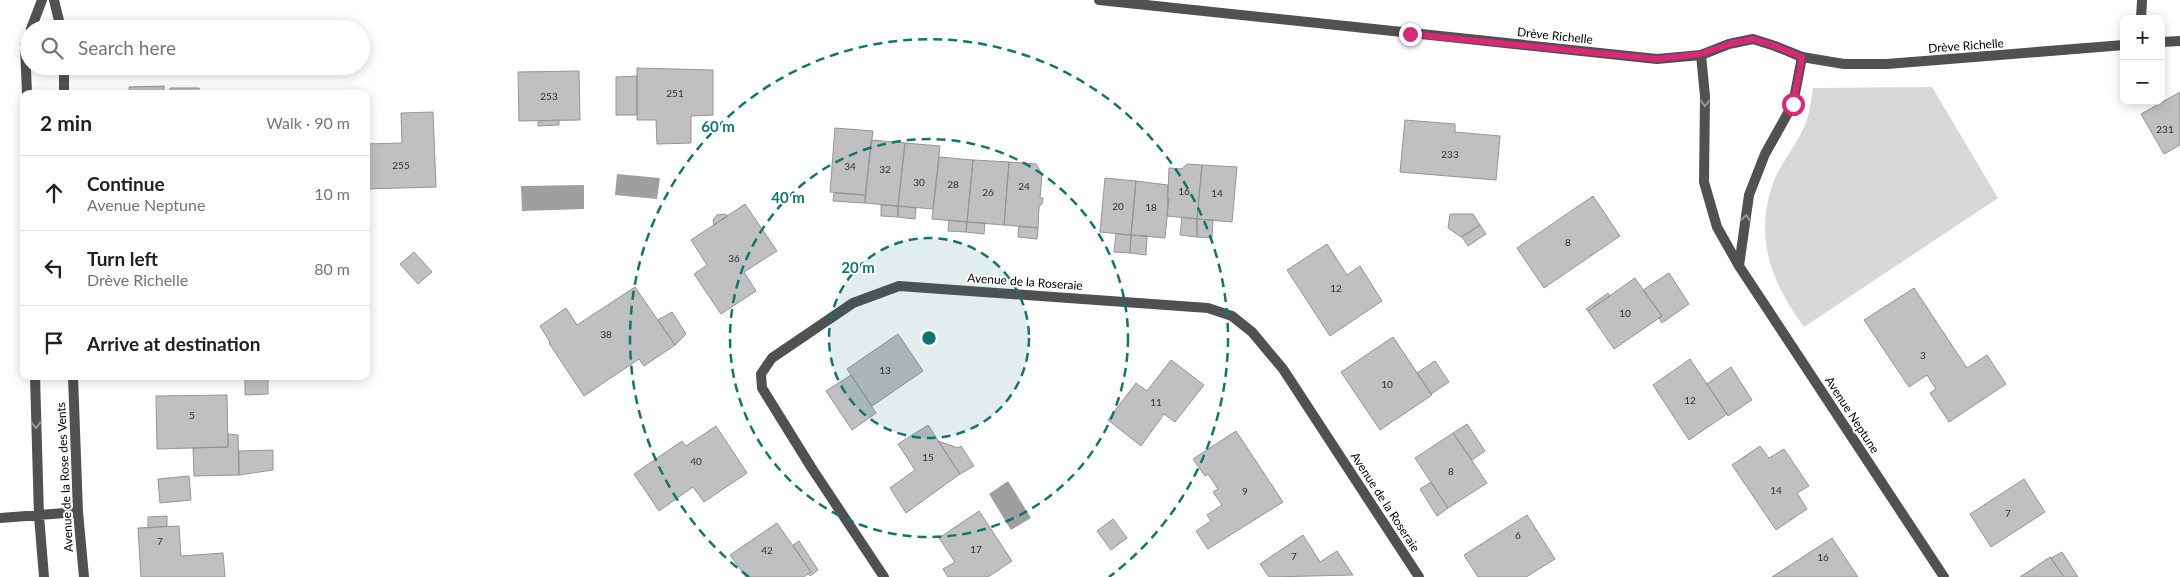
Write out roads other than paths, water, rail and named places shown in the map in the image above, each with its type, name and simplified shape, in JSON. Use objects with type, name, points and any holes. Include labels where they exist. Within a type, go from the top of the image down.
[{"type":"street","points":[[34,20],[42,0]]},
{"type":"street","points":[[54,0],[59,20]]},
{"type":"street","name":"Drève Richelle","points":[[1099,0],[1657,59],[1701,54],[1729,44],[1753,39],[1802,57],[1844,64],[1887,64],[2120,45]]},
{"type":"street","points":[[2141,15],[2142,0]]},
{"type":"street","points":[[2165,42],[2180,41]]},
{"type":"street","name":"Avenue Neptune","points":[[1701,54],[1705,96],[1704,182],[1717,227],[1739,266],[1944,577]]},
{"type":"street","points":[[1739,266],[1749,195],[1765,154],[1793,104],[1802,57]]},
{"type":"street","points":[[26,75],[27,90]]},
{"type":"street","points":[[64,75],[64,90]]},
{"type":"street","name":"Avenue de la Roseraie","points":[[884,577],[811,467],[762,388],[760,374],[772,358],[853,303],[900,286],[1208,308],[1232,316],[1252,332],[1284,369],[1419,577]]},
{"type":"street","name":"Avenue de la Rose des Vents","points":[[35,380],[39,516],[44,577]]},
{"type":"street","name":"Avenue de la Rose des Vents","points":[[73,380],[78,512],[84,577]]},
{"type":"street","points":[[0,518],[78,512]]}]
